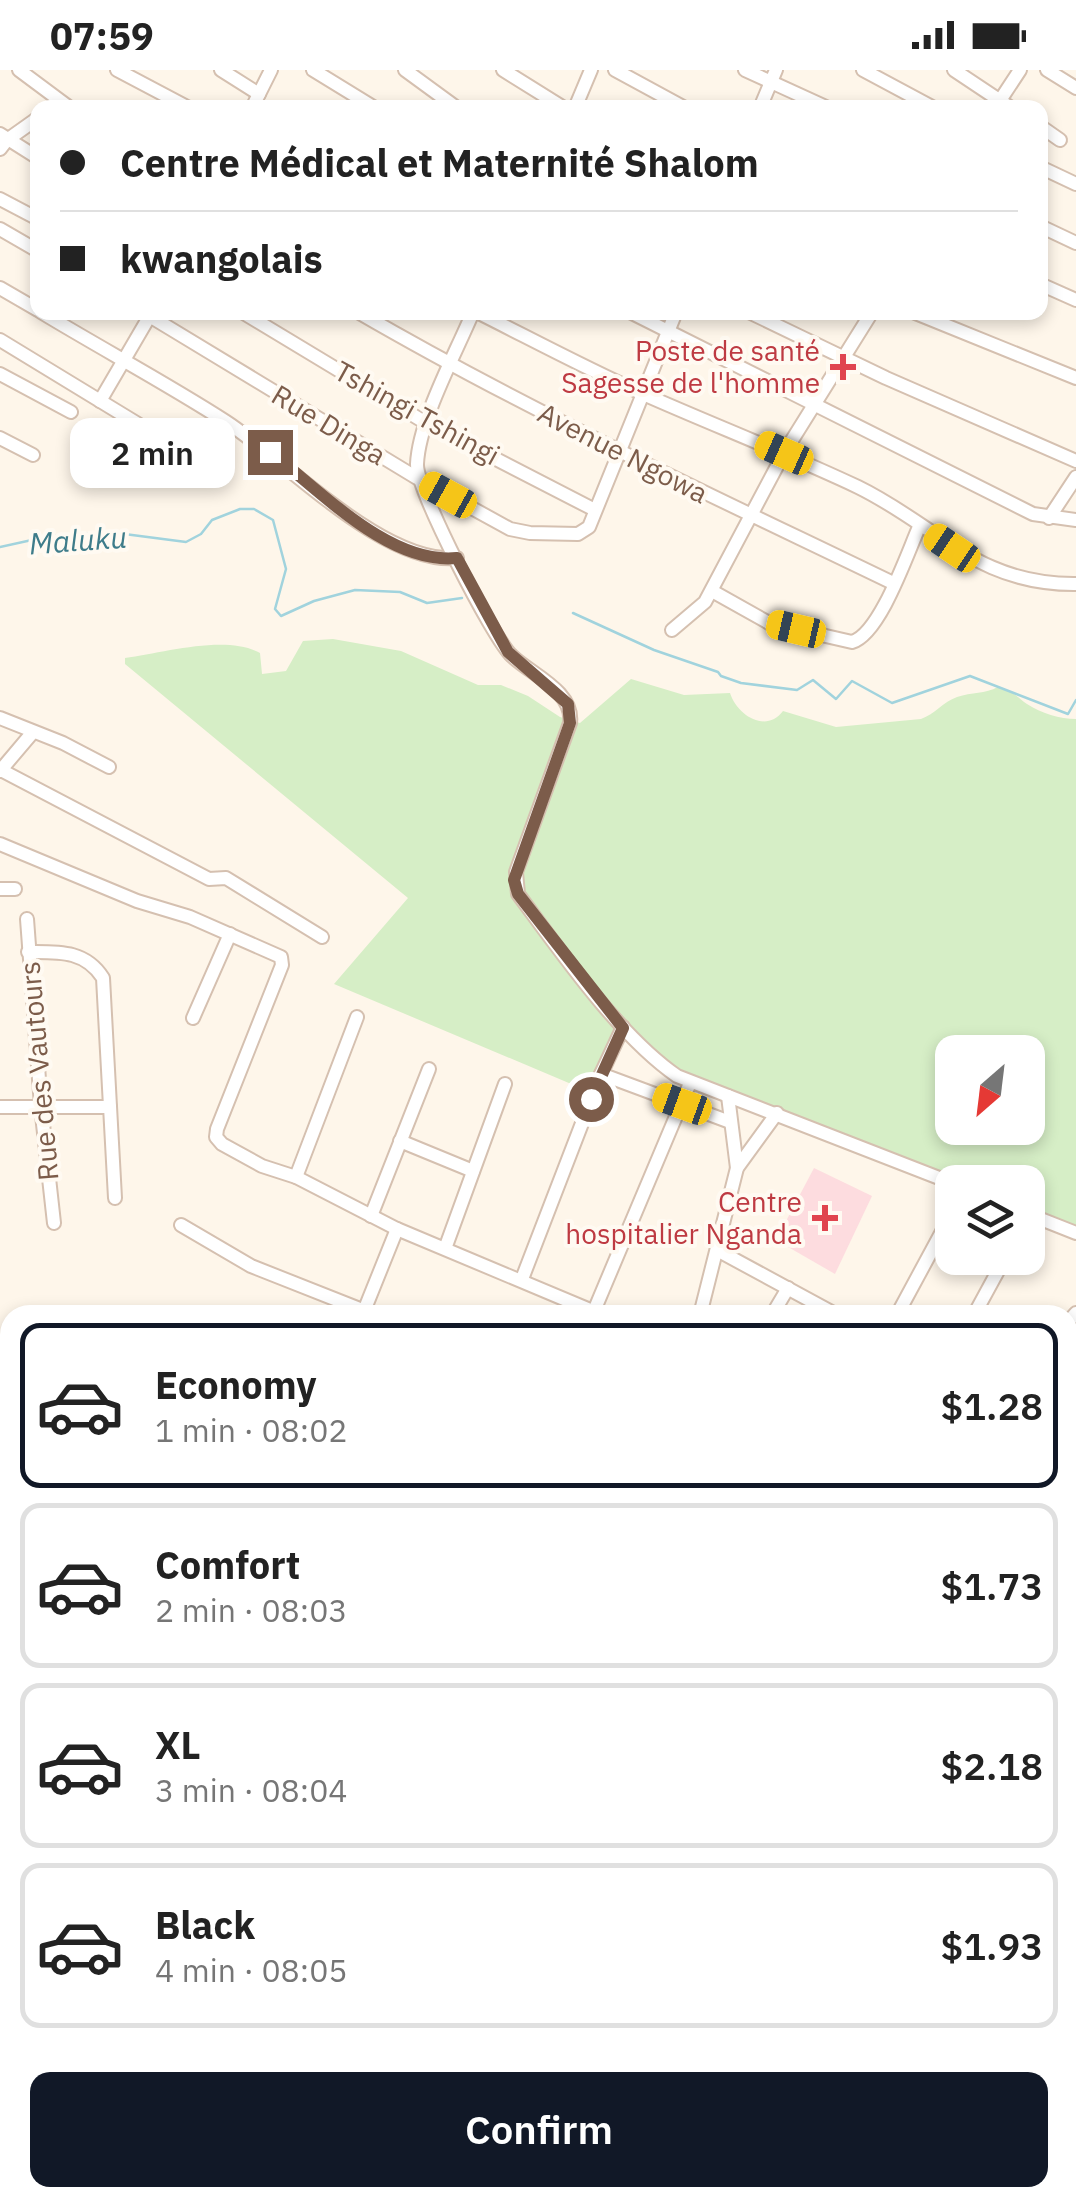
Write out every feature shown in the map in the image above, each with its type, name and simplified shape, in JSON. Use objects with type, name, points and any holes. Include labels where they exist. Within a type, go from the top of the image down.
[{"type":"street","points":[[19,70],[55,100]]},
{"type":"street","points":[[117,70],[175,100]]},
{"type":"street","points":[[221,70],[259,94]]},
{"type":"street","points":[[256,100],[270,70]]},
{"type":"street","points":[[312,70],[361,100]]},
{"type":"street","points":[[404,70],[446,100]]},
{"type":"street","points":[[502,70],[551,100]]},
{"type":"street","points":[[578,100],[591,70]]},
{"type":"street","points":[[615,70],[670,100]]},
{"type":"street","points":[[745,70],[774,76],[814,100]]},
{"type":"street","points":[[863,70],[919,100]]},
{"type":"street","points":[[954,70],[996,100]]},
{"type":"street","points":[[1005,100],[1020,70]]},
{"type":"street","points":[[1046,70],[1076,88]]},
{"type":"street","points":[[764,100],[774,76]]},
{"type":"street","points":[[2,141],[30,123]]},
{"type":"street","points":[[1048,132],[1060,140]]},
{"type":"street","points":[[2,141],[30,154]]},
{"type":"street","points":[[1048,171],[1075,183]]},
{"type":"street","points":[[0,199],[30,215]]},
{"type":"street","points":[[0,228],[30,246]]},
{"type":"street","points":[[1048,230],[1076,243]]},
{"type":"street","points":[[0,288],[30,306]]},
{"type":"street","points":[[1048,288],[1076,300]]},
{"type":"street","points":[[54,320],[226,421],[375,534],[430,559],[457,558]]},
{"type":"street","points":[[100,401],[125,363],[145,320]]},
{"type":"street","name":"Rue Dinga","points":[[158,320],[417,478],[510,529],[578,534],[588,527],[595,510]]},
{"type":"street","name":"Tshingi Tshingi","points":[[255,320],[426,424],[595,510]]},
{"type":"street","name":"Avenue Ngowa","points":[[372,320],[451,366],[618,452],[893,583]]},
{"type":"street","points":[[471,320],[426,424],[418,453],[417,478],[428,507],[508,652],[565,699],[571,714],[516,872],[516,887],[623,1028],[656,1060],[690,1082],[935,1176]]},
{"type":"street","points":[[491,320],[641,393],[863,490],[952,548],[1018,579],[1076,584]]},
{"type":"street","points":[[647,320],[1033,514],[1076,520]]},
{"type":"street","points":[[595,510],[672,320]]},
{"type":"street","points":[[767,320],[898,384],[1076,461]]},
{"type":"street","points":[[672,630],[695,614],[712,591],[784,453],[867,320]]},
{"type":"street","points":[[933,320],[1076,378]]},
{"type":"street","points":[[0,340],[100,401],[188,463]]},
{"type":"street","points":[[0,374],[70,412]]},
{"type":"street","points":[[0,438],[34,455]]},
{"type":"street","points":[[1048,518],[1076,477]]},
{"type":"street","points":[[712,591],[769,623],[852,642],[864,638],[919,527]]},
{"type":"street","points":[[0,718],[63,742],[109,767]]},
{"type":"street","points":[[34,732],[1,770],[208,879],[226,878],[322,937]]},
{"type":"street","points":[[0,844],[278,954],[282,961],[216,1137],[222,1144],[398,1229],[580,1305]]},
{"type":"street","name":"Rue des Vautours","points":[[28,919],[54,1223]]},
{"type":"street","points":[[192,1018],[230,934]]},
{"type":"street","points":[[28,952],[74,954],[87,960],[103,978],[115,1198]]},
{"type":"street","points":[[296,1177],[358,1017]]},
{"type":"street","points":[[522,1279],[601,1074],[623,1028]]},
{"type":"street","points":[[371,1216],[429,1069]]},
{"type":"street","points":[[601,1074],[730,1122]]},
{"type":"street","points":[[601,1305],[690,1082]]},
{"type":"street","points":[[446,1246],[506,1084]]},
{"type":"street","points":[[728,1096],[737,1168]]},
{"type":"street","points":[[0,1107],[110,1108]]},
{"type":"street","points":[[703,1305],[737,1168],[776,1113]]},
{"type":"street","points":[[400,1141],[473,1171]]},
{"type":"street","points":[[1045,1221],[1076,1233]]},
{"type":"street","points":[[180,1224],[251,1266],[349,1305]]},
{"type":"street","points":[[372,1305],[398,1229]]},
{"type":"street","points":[[902,1305],[935,1245]]},
{"type":"street","points":[[717,1250],[819,1305]]},
{"type":"street","points":[[979,1305],[996,1275]]},
{"type":"street","points":[[778,1305],[788,1288]]},
{"type":"shaded area","name":"Centre hospitalier Nganda","points":[[814,1168],[872,1196],[835,1274],[776,1240]]},
{"type":"green space","points":[[333,639],[401,651],[478,685],[501,685],[528,696],[560,717],[580,723],[631,679],[684,695],[730,693],[745,714],[761,721],[776,718],[783,711],[836,727],[921,719],[957,697],[998,687],[1044,713],[1076,719],[1076,1230],[1045,1217],[1045,1165],[935,1165],[935,1172],[671,1065],[623,1019],[596,1078],[589,1075],[583,1089],[334,984],[408,898],[125,664],[125,658],[194,646],[230,645],[260,653],[262,674],[286,671],[303,641]]},
{"type":"waterway","name":"Maluku","points":[[0,547],[50,536],[109,532],[186,542],[201,534],[212,520],[240,509],[254,509],[273,520],[286,569],[275,609],[281,616],[314,601],[355,590],[400,592],[427,603],[462,598]]},
{"type":"waterway","points":[[573,613],[741,683],[797,690],[813,680],[836,699],[852,681],[892,703],[970,676],[1068,714],[1076,700]]},
{"type":"place","name":"Poste de santé Sagesse de l'homme","points":[[843,367]]},
{"type":"place","name":"Centre hospitalier Nganda","points":[[825,1218]]},
{"type":"route","points":[[270,452],[375,534],[430,559],[457,558],[508,652],[568,704],[570,723],[514,880],[518,894],[623,1028],[591,1099]]}]
